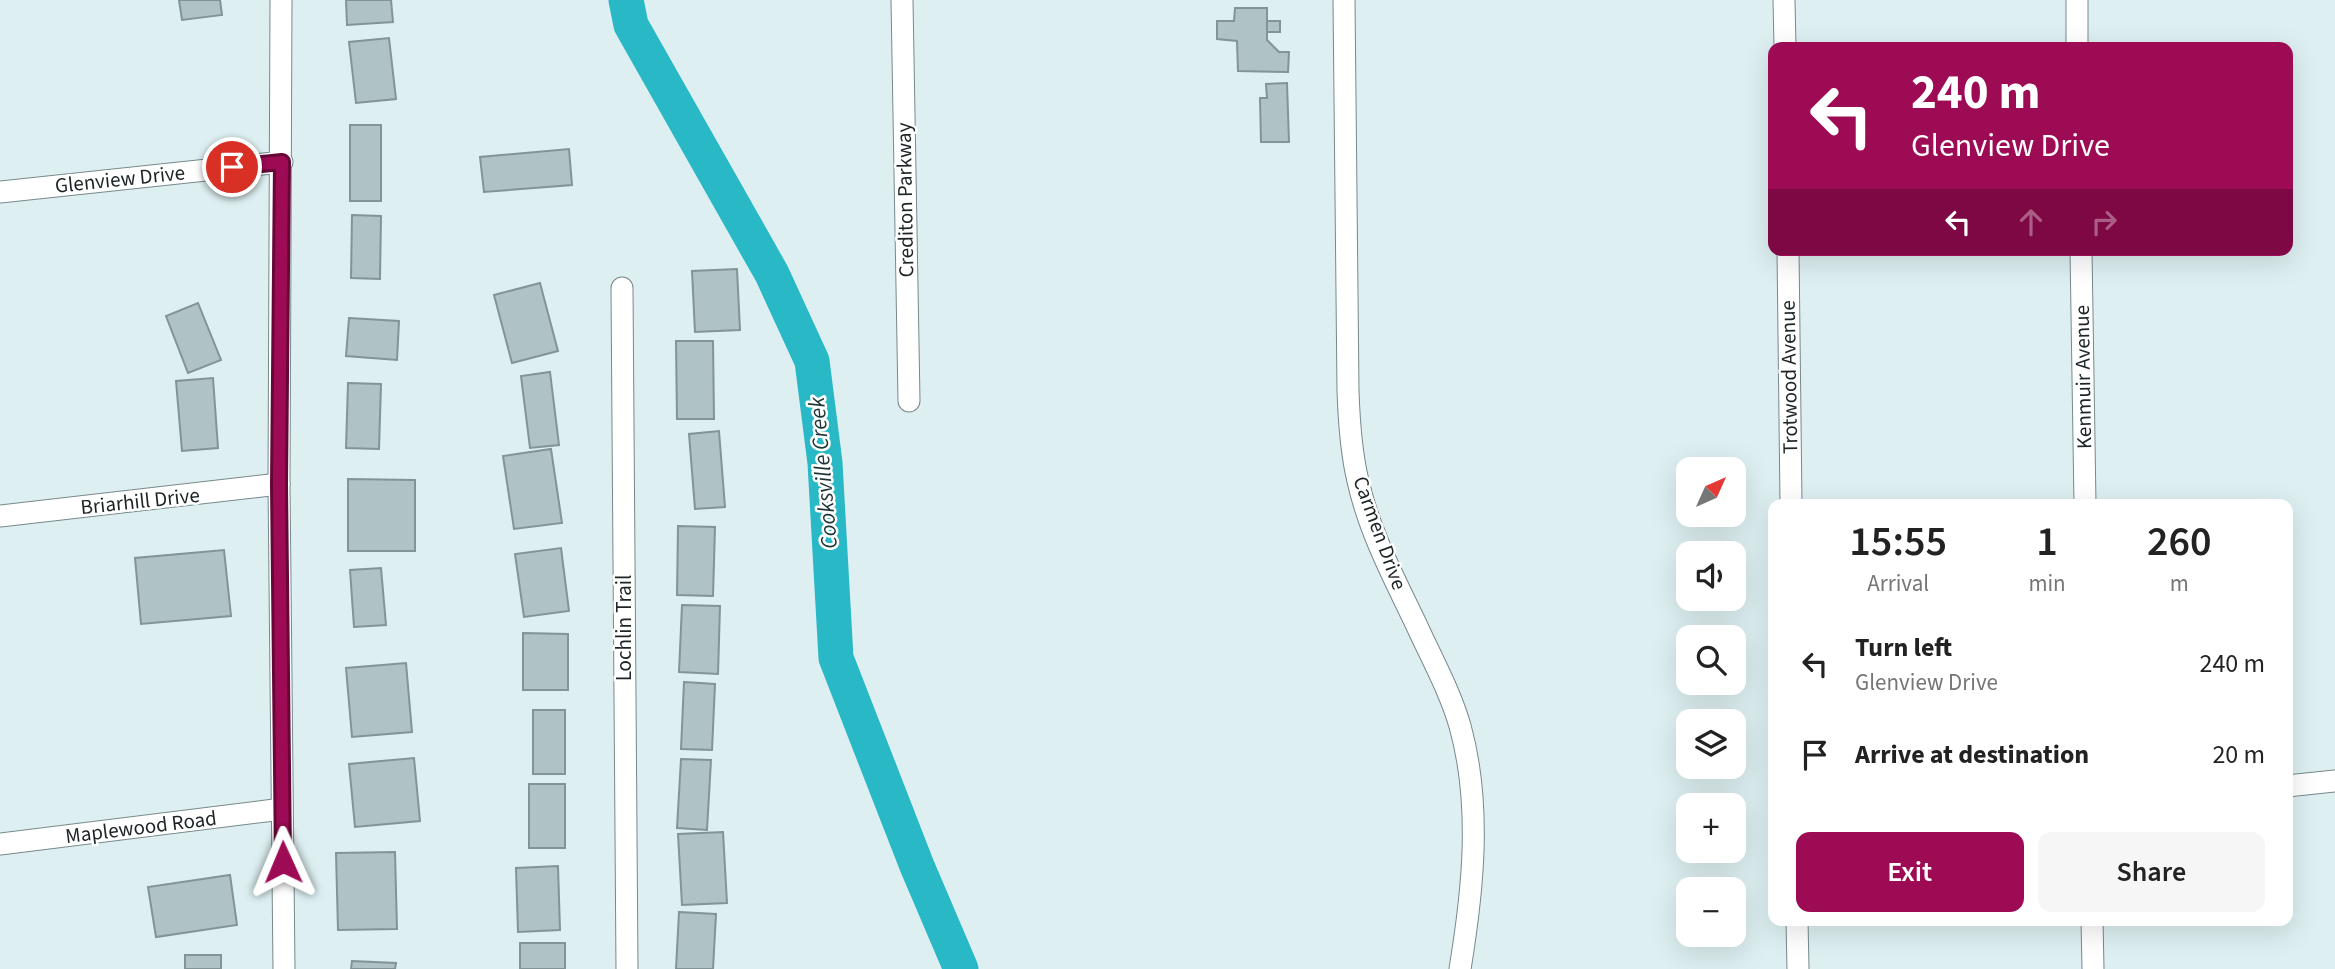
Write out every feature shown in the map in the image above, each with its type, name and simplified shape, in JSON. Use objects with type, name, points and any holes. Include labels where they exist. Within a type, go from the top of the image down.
[{"type":"street","points":[[281,0],[279,484],[284,969]]},
{"type":"street","name":"Crediton Parkway","points":[[902,0],[909,401]]},
{"type":"street","name":"Carmen Drive","points":[[1344,0],[1348,391],[1353,452],[1358,481],[1378,542],[1449,695],[1465,749],[1474,826],[1473,859],[1460,969]]},
{"type":"street","points":[[1784,0],[1785,42]]},
{"type":"street","points":[[2077,0],[2077,42]]},
{"type":"street","name":"Glenview Drive","points":[[0,192],[282,162]]},
{"type":"street","name":"Trotwood Avenue","points":[[1788,256],[1791,499]]},
{"type":"street","name":"Kenmuir Avenue","points":[[2081,256],[2085,499]]},
{"type":"street","name":"Lochlin Trail","points":[[622,288],[627,969]]},
{"type":"street","name":"Briarhill Drive","points":[[0,516],[247,490],[279,484]]},
{"type":"street","points":[[2293,785],[2335,780]]},
{"type":"street","name":"Maplewood Road","points":[[0,844],[282,809]]},
{"type":"street","points":[[1797,926],[1798,969]]},
{"type":"street","points":[[2092,926],[2093,969]]},
{"type":"building","points":[[179,0],[220,0],[222,15],[182,20]]},
{"type":"building","points":[[346,0],[391,0],[393,22],[347,25]]},
{"type":"building","points":[[1235,8],[1267,8],[1267,40],[1279,52],[1289,52],[1288,72],[1238,71],[1237,41],[1217,39],[1217,21],[1234,21]]},
{"type":"building","points":[[1267,21],[1280,21],[1280,32],[1267,32]]},
{"type":"building","points":[[389,38],[396,99],[356,103],[349,42]]},
{"type":"building","points":[[1287,83],[1289,142],[1261,142],[1260,98],[1267,98],[1266,84]]},
{"type":"building","points":[[350,125],[381,125],[381,201],[350,201]]},
{"type":"building","points":[[569,149],[572,185],[484,192],[480,157]]},
{"type":"building","points":[[352,215],[381,216],[380,279],[351,278]]},
{"type":"building","points":[[737,269],[740,330],[695,332],[692,271]]},
{"type":"building","points":[[540,283],[558,351],[512,363],[494,295]]},
{"type":"building","points":[[198,303],[221,360],[188,373],[166,316]]},
{"type":"building","points":[[349,318],[399,321],[397,360],[346,356]]},
{"type":"building","points":[[676,341],[713,341],[714,419],[677,419]]},
{"type":"building","points":[[550,372],[559,445],[530,448],[521,376]]},
{"type":"building","points":[[213,378],[218,448],[182,451],[176,381]]},
{"type":"building","points":[[348,383],[381,384],[379,449],[346,448]]},
{"type":"building","points":[[719,431],[725,507],[695,509],[689,434]]},
{"type":"building","points":[[551,449],[562,523],[514,529],[503,456]]},
{"type":"building","points":[[348,479],[415,480],[415,551],[348,551]]},
{"type":"building","points":[[678,526],[715,527],[713,596],[677,595]]},
{"type":"building","points":[[561,548],[569,611],[524,617],[515,554]]},
{"type":"building","points":[[224,550],[231,616],[141,624],[135,558]]},
{"type":"building","points":[[381,568],[386,625],[354,627],[350,570]]},
{"type":"building","points":[[682,605],[720,606],[718,674],[679,672]]},
{"type":"building","points":[[523,633],[568,634],[568,690],[523,690]]},
{"type":"building","points":[[406,663],[412,732],[352,737],[346,668]]},
{"type":"building","points":[[684,682],[715,684],[712,750],[681,749]]},
{"type":"building","points":[[533,710],[565,710],[565,774],[533,774]]},
{"type":"building","points":[[414,758],[420,821],[355,827],[349,764]]},
{"type":"building","points":[[681,759],[711,760],[707,830],[677,828]]},
{"type":"building","points":[[529,784],[565,784],[565,848],[529,848]]},
{"type":"building","points":[[723,832],[727,903],[682,905],[678,834]]},
{"type":"building","points":[[395,852],[397,929],[338,930],[336,853]]},
{"type":"building","points":[[558,866],[560,930],[518,932],[516,868]]},
{"type":"building","points":[[230,875],[237,925],[156,937],[148,887]]},
{"type":"building","points":[[679,912],[716,914],[713,969],[676,969]]},
{"type":"building","points":[[520,943],[565,943],[565,969],[520,969]]},
{"type":"building","points":[[185,955],[221,955],[221,969],[185,969]]},
{"type":"building","points":[[352,961],[396,963],[395,969],[351,969]]},
{"type":"waterway","name":"Cooksville Creek","points":[[626,0],[631,25],[772,274],[812,361],[825,463],[836,658],[917,866],[961,969]]},
{"type":"route","points":[[232,167],[282,162],[279,484],[283,862]]}]
